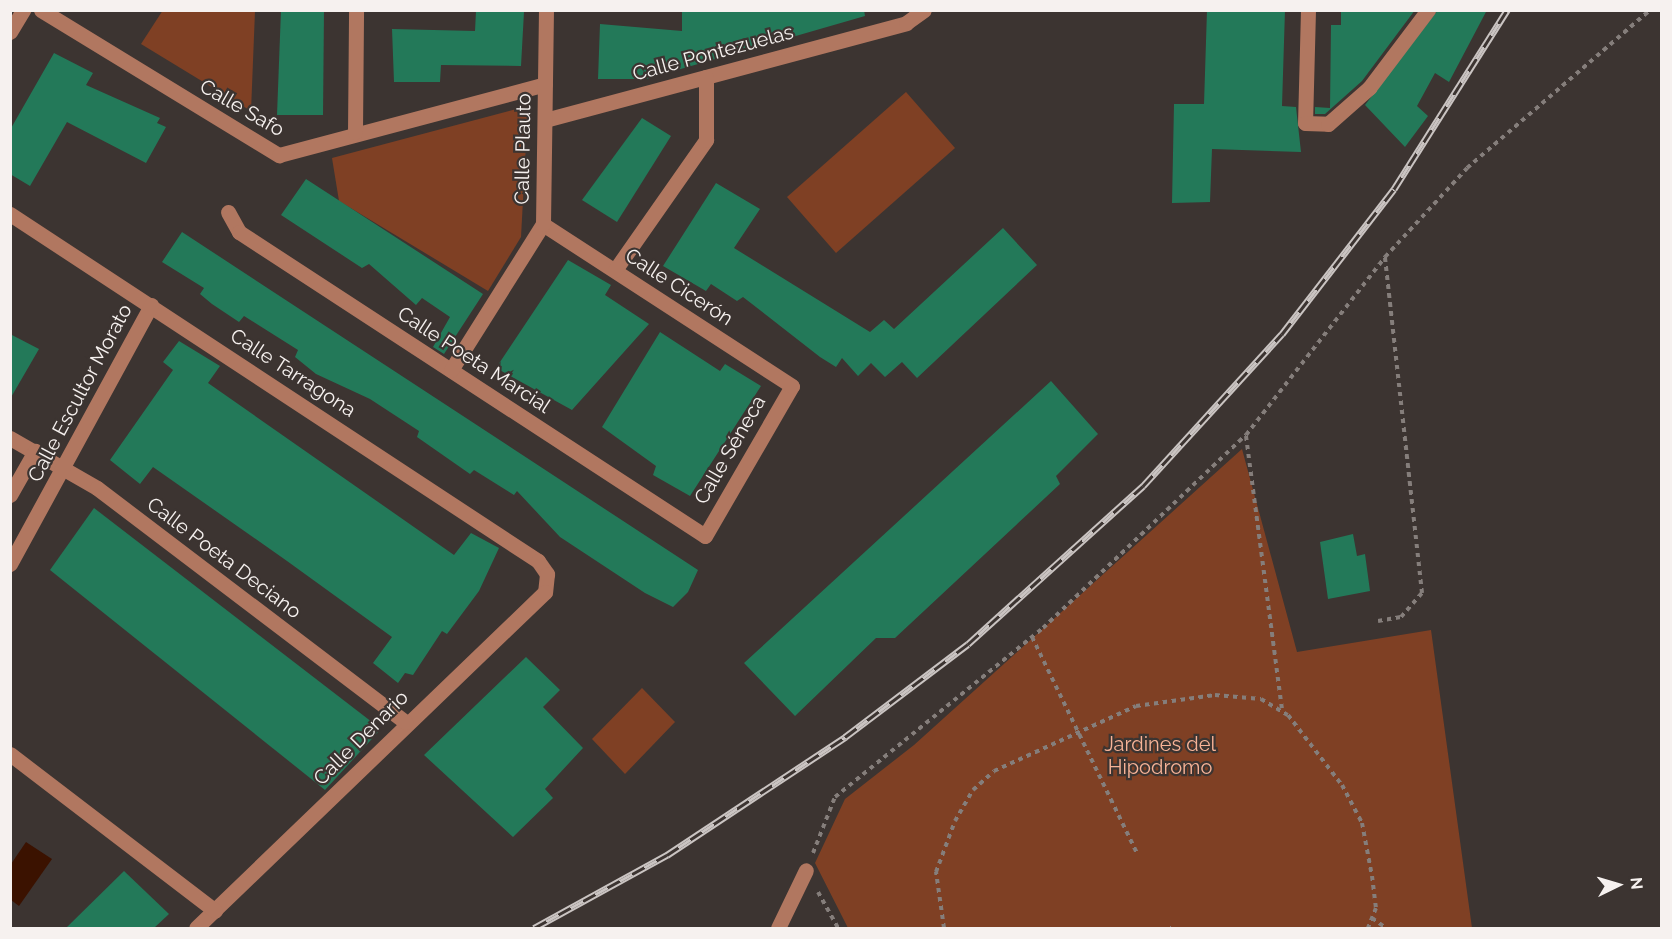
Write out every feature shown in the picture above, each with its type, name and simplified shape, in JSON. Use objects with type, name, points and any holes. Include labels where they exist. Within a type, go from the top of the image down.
[{"type":"street","points":[[10,32],[23,10]]},
{"type":"street","name":"Calle Safo","points":[[41,10],[279,154],[355,132],[545,84]]},
{"type":"street","points":[[355,132],[357,10]]},
{"type":"street","name":"Calle Plauto","points":[[451,370],[543,224],[546,10]]},
{"type":"street","name":"Calle Pontezuelas","points":[[544,120],[906,22],[924,10]]},
{"type":"street","points":[[1308,10],[1305,123],[1328,124],[1369,88],[1428,10]]},
{"type":"street","points":[[615,270],[706,140],[706,77]]},
{"type":"street","name":"Calle Poeta Marcial","points":[[228,212],[239,232],[705,536]]},
{"type":"street","name":"Calle Tarragona","points":[[10,214],[151,304],[538,561],[547,574]]},
{"type":"street","name":"Calle Cicerón","points":[[543,224],[792,386]]},
{"type":"street","name":"Calle Escultor Morato","points":[[10,564],[151,304]]},
{"type":"street","name":"Calle Séneca","points":[[705,536],[792,386]]},
{"type":"street","name":"Calle Poeta Deciano","points":[[10,438],[64,467],[405,722]]},
{"type":"street","points":[[10,495],[34,451]]},
{"type":"street","name":"Calle Denario","points":[[196,928],[405,722],[545,592],[547,574]]},
{"type":"street","points":[[10,754],[215,911]]},
{"type":"street","points":[[778,928],[806,870]]},
{"type":"path","points":[[838,928],[806,870],[835,797],[1032,637],[1246,435],[1385,257],[1467,168],[1650,10]]},
{"type":"path","points":[[1378,621],[1401,617],[1422,593],[1385,257]]},
{"type":"path","points":[[1246,435],[1282,711]]},
{"type":"path","points":[[1032,637],[1076,732],[1138,855]]},
{"type":"path","points":[[944,928],[936,872],[973,790],[994,771],[1076,732],[1174,697],[1261,699],[1282,711],[1310,736],[1362,823],[1376,908],[1368,928]]},
{"type":"path","points":[[1372,918],[1386,928]]},
{"type":"green space","points":[[163,10],[255,11],[251,111],[141,44]]},
{"type":"green space","points":[[906,92],[955,148],[836,253],[787,197]]},
{"type":"green space","points":[[528,106],[521,237],[488,291],[339,201],[332,158]]},
{"type":"green space","name":"Jardines del Hipodromo","points":[[1242,449],[1297,652],[1431,630],[1472,928],[848,928],[815,863],[845,799],[914,745]]},
{"type":"green space","points":[[642,688],[675,722],[625,774],[592,739]]},
{"type":"shaded area","points":[[26,842],[52,859],[19,906],[11,900],[11,864]]},
{"type":"building","points":[[281,10],[324,10],[323,115],[277,115]]},
{"type":"building","points":[[682,10],[864,10],[865,16],[646,79],[598,79],[600,24],[682,31]]},
{"type":"building","points":[[1207,10],[1285,10],[1282,106],[1296,107],[1301,152],[1212,149],[1210,202],[1172,203],[1174,104],[1204,104]]},
{"type":"building","points":[[1341,10],[1415,10],[1362,81],[1325,114],[1315,114],[1315,107],[1330,108],[1331,25],[1341,25]]},
{"type":"building","points":[[1438,10],[1487,10],[1449,82],[1435,73],[1417,106],[1428,116],[1405,147],[1365,105]]},
{"type":"building","points":[[476,11],[524,12],[521,66],[441,65],[440,82],[394,82],[392,29],[475,31]]},
{"type":"building","points":[[54,53],[93,73],[86,85],[160,118],[157,123],[166,127],[146,163],[67,122],[30,186],[10,174],[10,130]]},
{"type":"building","points":[[642,118],[671,136],[617,222],[582,200]]},
{"type":"building","points":[[306,179],[483,294],[444,354],[433,347],[450,317],[422,298],[416,305],[369,264],[362,268],[281,215]]},
{"type":"building","points":[[716,183],[760,209],[734,248],[870,332],[884,320],[894,329],[1003,228],[1037,265],[917,378],[902,362],[885,377],[871,363],[858,376],[842,358],[836,367],[820,357],[743,297],[737,301],[711,284],[706,291],[663,266]]},
{"type":"building","points":[[182,232],[698,570],[688,592],[673,607],[645,593],[560,537],[517,491],[514,495],[474,470],[470,474],[417,437],[419,431],[370,399],[316,374],[295,357],[298,350],[244,316],[239,322],[212,304],[200,294],[204,288],[162,262]]},
{"type":"building","points":[[568,260],[611,285],[605,295],[649,324],[572,410],[496,368]]},
{"type":"building","points":[[660,332],[720,371],[725,364],[761,386],[690,496],[653,475],[656,466],[602,427]]},
{"type":"building","points":[[10,334],[39,349],[10,399]]},
{"type":"building","points":[[179,341],[220,366],[208,383],[454,555],[471,533],[499,548],[479,591],[447,634],[442,631],[413,675],[405,673],[398,683],[373,663],[392,637],[287,561],[153,467],[140,484],[110,460],[173,370],[163,362]]},
{"type":"building","points":[[1051,381],[1098,434],[1056,476],[1060,484],[895,638],[876,638],[795,716],[744,663]]},
{"type":"building","points":[[94,508],[381,729],[325,790],[50,570]]},
{"type":"building","points":[[1353,534],[1357,556],[1365,554],[1370,591],[1328,599],[1320,542]]},
{"type":"building","points":[[526,657],[560,690],[543,707],[583,748],[545,789],[553,798],[513,837],[424,755]]},
{"type":"building","points":[[124,871],[169,914],[154,928],[66,928]]},
{"type":"railway","points":[[534,928],[667,855],[845,737],[968,644],[1143,486],[1282,334],[1394,189],[1507,10]]}]
